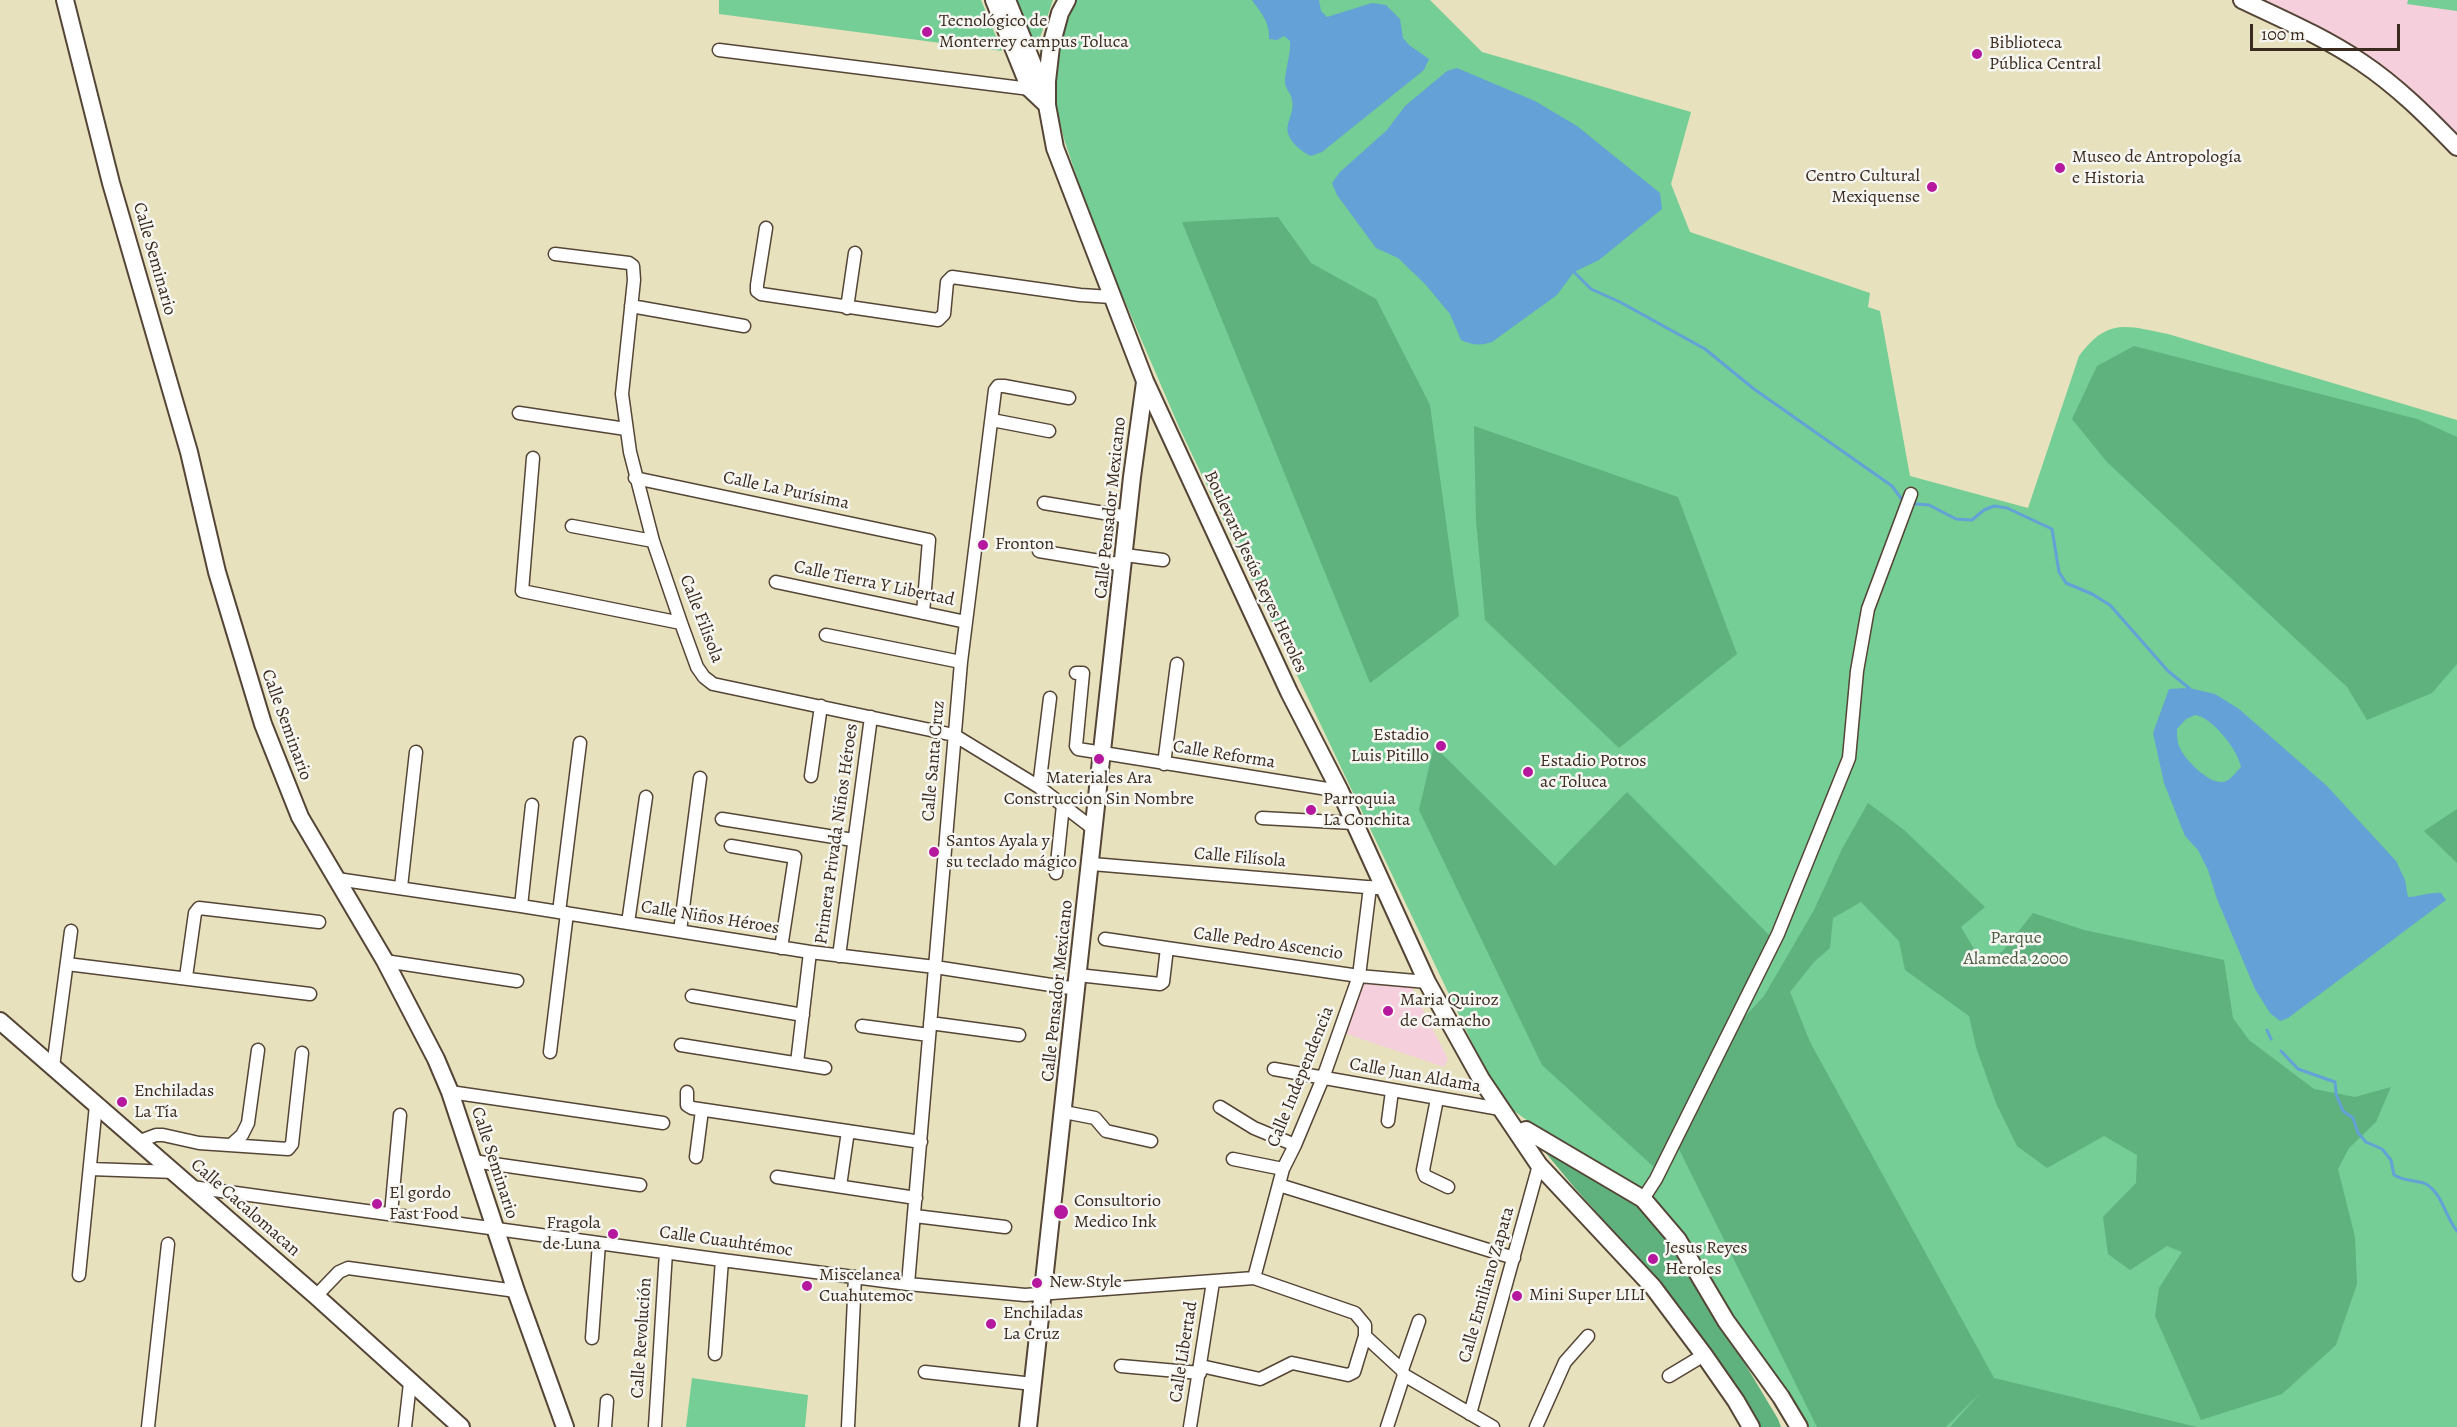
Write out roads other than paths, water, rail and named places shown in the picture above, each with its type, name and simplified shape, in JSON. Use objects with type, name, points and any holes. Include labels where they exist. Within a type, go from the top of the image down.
[{"type":"main road","name":"Calle Seminario","points":[[65,0],[93,115],[189,452],[217,572],[248,680],[285,783],[300,817],[385,962],[436,1059],[450,1092],[516,1291],[565,1427]]},
{"type":"main road","points":[[994,0],[1047,105]]},
{"type":"main road","points":[[1007,0],[1036,87]]},
{"type":"main road","name":"Boulevard Jesús Reyes Heroles","points":[[1067,0],[1060,14],[1051,46],[1047,105],[1055,148],[1145,381],[1289,692],[1340,790],[1378,887],[1427,982],[1476,1071],[1500,1109],[1539,1165],[1653,1287],[1704,1355],[1751,1427]]},
{"type":"main road","points":[[2242,0],[2310,33],[2360,61],[2403,94],[2457,147]]},
{"type":"main road","name":"Calle Pensador Mexicano","points":[[1028,1427],[1145,381]]},
{"type":"main road","name":"Calle Cacalomacan","points":[[0,1021],[141,1141],[461,1427]]},
{"type":"main road","points":[[1518,1133],[1526,1130],[1643,1199],[1672,1232],[1731,1329],[1781,1397],[1799,1427]]},
{"type":"street","points":[[719,50],[1036,87]]},
{"type":"street","points":[[766,228],[757,291],[761,294],[941,320],[944,314],[947,282],[952,277],[1080,295],[1112,297]]},
{"type":"street","points":[[848,308],[855,253]]},
{"type":"street","name":"Calle Filisola","points":[[555,254],[629,263],[633,266],[622,394],[626,429],[635,478],[653,541],[697,666],[708,681],[954,735],[1039,787],[1095,830]]},
{"type":"street","points":[[631,306],[744,326]]},
{"type":"street","name":"Calle Santa Cruz","points":[[908,1284],[961,662],[995,390],[998,386],[1069,398]]},
{"type":"street","points":[[519,413],[626,429]]},
{"type":"street","points":[[992,420],[1049,431]]},
{"type":"street","points":[[533,458],[522,591],[681,623]]},
{"type":"street","name":"Calle La Purísima","points":[[635,478],[929,540],[923,613]]},
{"type":"street","points":[[1643,1199],[1656,1179],[1778,934],[1849,758],[1857,671],[1868,609],[1911,494]]},
{"type":"street","points":[[1044,503],[1128,517]]},
{"type":"street","points":[[572,526],[653,541]]},
{"type":"street","points":[[1039,551],[1124,560],[1163,560]]},
{"type":"street","name":"Calle Tierra Y Libertad","points":[[776,582],[966,622]]},
{"type":"street","points":[[826,635],[961,662]]},
{"type":"street","points":[[1164,764],[1177,664]]},
{"type":"street","name":"Calle Reforma","points":[[1080,673],[1076,746],[1078,749],[1340,790]]},
{"type":"street","points":[[1039,787],[1050,698]]},
{"type":"street","points":[[811,776],[821,706]]},
{"type":"street","name":"Primera Privada Niños Héroes","points":[[838,956],[872,717]]},
{"type":"street","points":[[550,1052],[580,743]]},
{"type":"street","points":[[401,887],[416,752]]},
{"type":"street","points":[[680,931],[700,778]]},
{"type":"street","points":[[628,923],[646,797]]},
{"type":"street","points":[[521,906],[532,805]]},
{"type":"street","points":[[1056,873],[1063,805]]},
{"type":"street","points":[[722,819],[853,840]]},
{"type":"street","points":[[1262,819],[1354,823]]},
{"type":"street","points":[[731,846],[795,857],[781,948]]},
{"type":"street","name":"Calle Filísola","points":[[1092,864],[1378,887]]},
{"type":"street","name":"Calle Niños Héroes","points":[[338,879],[838,956],[1078,982],[1160,984],[1167,948]]},
{"type":"street","name":"Calle Independencia","points":[[1254,1278],[1282,1169],[1295,1145],[1323,1078],[1359,976],[1378,887]]},
{"type":"street","points":[[186,977],[195,913],[199,908],[319,922]]},
{"type":"street","points":[[53,1067],[71,931]]},
{"type":"street","name":"Calle Pedro Ascencio","points":[[1105,939],[1359,976],[1427,982]]},
{"type":"street","points":[[797,1063],[810,952]]},
{"type":"street","points":[[385,962],[517,981]]},
{"type":"street","points":[[67,964],[310,994]]},
{"type":"street","points":[[692,996],[802,1015]]},
{"type":"street","points":[[862,1026],[1019,1035]]},
{"type":"street","points":[[681,1046],[825,1068]]},
{"type":"street","points":[[231,1145],[242,1134],[248,1123],[258,1050]]},
{"type":"street","points":[[141,1141],[156,1135],[163,1135],[199,1143],[283,1150],[291,1147],[302,1053]]},
{"type":"street","name":"Calle Juan Aldama","points":[[1274,1069],[1500,1109]]},
{"type":"street","points":[[1388,1121],[1392,1091]]},
{"type":"street","points":[[450,1092],[663,1124]]},
{"type":"street","points":[[687,1092],[688,1107],[702,1110],[921,1142]]},
{"type":"street","points":[[1437,1099],[1424,1173],[1425,1176],[1448,1187]]},
{"type":"street","points":[[79,1275],[96,1105]]},
{"type":"street","points":[[1220,1107],[1254,1128],[1295,1145]]},
{"type":"street","points":[[696,1157],[702,1110]]},
{"type":"street","points":[[1064,1112],[1095,1118],[1106,1131],[1151,1141]]},
{"type":"street","points":[[391,1214],[400,1115]]},
{"type":"street","points":[[840,1186],[848,1131]]},
{"type":"street","points":[[1233,1159],[1282,1169]]},
{"type":"street","points":[[473,1161],[640,1185]]},
{"type":"street","name":"Calle Emiliano Zapata","points":[[1470,1414],[1539,1165]]},
{"type":"street","points":[[90,1169],[175,1172]]},
{"type":"street","points":[[777,1177],[916,1198]]},
{"type":"street","points":[[1279,1185],[1514,1258]]},
{"type":"street","name":"Calle Cuauhtémoc","points":[[192,1187],[722,1260],[908,1284],[1025,1295],[1254,1278],[1355,1313],[1365,1325],[1365,1336],[1403,1372],[1493,1427]]},
{"type":"street","points":[[915,1216],[1005,1227]]},
{"type":"street","points":[[592,1338],[599,1243]]},
{"type":"street","points":[[148,1427],[168,1245]]},
{"type":"street","name":"Calle Revolución","points":[[655,1427],[666,1252]]},
{"type":"street","points":[[715,1354],[722,1260]]},
{"type":"street","points":[[316,1296],[339,1272],[348,1269],[516,1291]]},
{"type":"street","points":[[848,1427],[855,1277]]},
{"type":"street","name":"Calle Libertad","points":[[1190,1427],[1213,1282]]},
{"type":"street","points":[[1387,1427],[1419,1321]]},
{"type":"street","points":[[1121,1366],[1200,1369],[1260,1379],[1292,1363],[1348,1375],[1354,1372],[1365,1336]]},
{"type":"street","points":[[1536,1427],[1565,1362],[1588,1336]]},
{"type":"street","points":[[1669,1376],[1704,1355]]},
{"type":"street","points":[[925,1372],[1033,1384]]},
{"type":"street","points":[[405,1427],[410,1383]]},
{"type":"street","points":[[605,1427],[607,1401]]},
{"type":"water","points":[[1252,0],[1319,0],[1321,11],[1327,17],[1372,3],[1386,5],[1400,19],[1403,38],[1429,59],[1424,70],[1322,152],[1311,156],[1294,143],[1287,129],[1292,107],[1291,96],[1285,83],[1290,41],[1284,36],[1277,40],[1269,39],[1266,23]]},
{"type":"water","points":[[1457,68],[1535,101],[1577,126],[1660,193],[1662,209],[1599,260],[1574,272],[1557,295],[1492,342],[1480,344],[1461,340],[1450,314],[1425,284],[1398,258],[1376,248],[1337,195],[1332,183],[1340,172],[1387,130],[1405,106],[1447,71]]},
{"type":"water","points":[[2189,688],[2215,694],[2239,709],[2327,786],[2396,861],[2405,880],[2408,897],[2441,893],[2446,900],[2288,1018],[2280,1021],[2270,1013],[2255,989],[2217,899],[2208,870],[2198,850],[2185,836],[2164,783],[2153,733],[2169,689]],"holes":[[[2195,715],[2202,717],[2223,735],[2239,760],[2241,767],[2226,781],[2217,782],[2198,770],[2179,746],[2177,729],[2186,719]]]},
{"type":"waterway","points":[[1574,272],[1591,289],[1620,302],[1705,349],[1754,389],[1892,486],[1903,501]]},
{"type":"waterway","points":[[1915,504],[1929,505],[1956,519],[1972,520],[1984,510],[1994,506],[2007,508],[2052,529],[2059,572],[2066,583],[2110,605],[2168,671],[2189,688]]},
{"type":"waterway","points":[[2267,1030],[2271,1039]]},
{"type":"waterway","points":[[2281,1051],[2298,1069],[2335,1082],[2336,1094],[2343,1111],[2353,1118],[2358,1133],[2366,1142],[2382,1149],[2391,1160],[2394,1175],[2426,1184],[2432,1188],[2457,1231]]},
{"type":"place","name":"Tecnológico de Monterrey campus Toluca","points":[[927,32]]},
{"type":"place","name":"Biblioteca Pública Central","points":[[1977,54]]},
{"type":"place","name":"Museo de Antropología e Historia","points":[[2060,168]]},
{"type":"place","name":"Centro Cultural Mexiquense","points":[[1932,187]]},
{"type":"place","name":"Fronton","points":[[983,545]]},
{"type":"place","name":"Estadio Luis Pitillo","points":[[1441,746]]},
{"type":"place","name":"Materiales Ara Construccion Sin Nombre","points":[[1099,759]]},
{"type":"place","name":"Estadio Potros ac Toluca","points":[[1528,772]]},
{"type":"place","name":"Parroquia La Conchita","points":[[1311,810]]},
{"type":"place","name":"Santos Ayala y su teclado mágico","points":[[934,852]]},
{"type":"place","name":"Maria Quiroz de Camacho","points":[[1388,1011]]},
{"type":"place","name":"Enchiladas La Tía","points":[[122,1102]]},
{"type":"place","name":"El gordo Fast Food","points":[[377,1204]]},
{"type":"place","name":"Consultorio Medico Ink","points":[[1061,1212]]},
{"type":"place","name":"Fragola de Luna","points":[[613,1234]]},
{"type":"place","name":"Jesus Reyes Heroles","points":[[1653,1259]]},
{"type":"place","name":"New Style","points":[[1037,1283]]},
{"type":"place","name":"Miscelanea Cuahutemoc","points":[[807,1286]]},
{"type":"place","name":"Mini Super LILI","points":[[1517,1296]]},
{"type":"place","name":"Enchiladas La Cruz","points":[[991,1324]]},
{"type":"park label","name":"Parque Alameda 2000","points":[[2016,949]]}]
